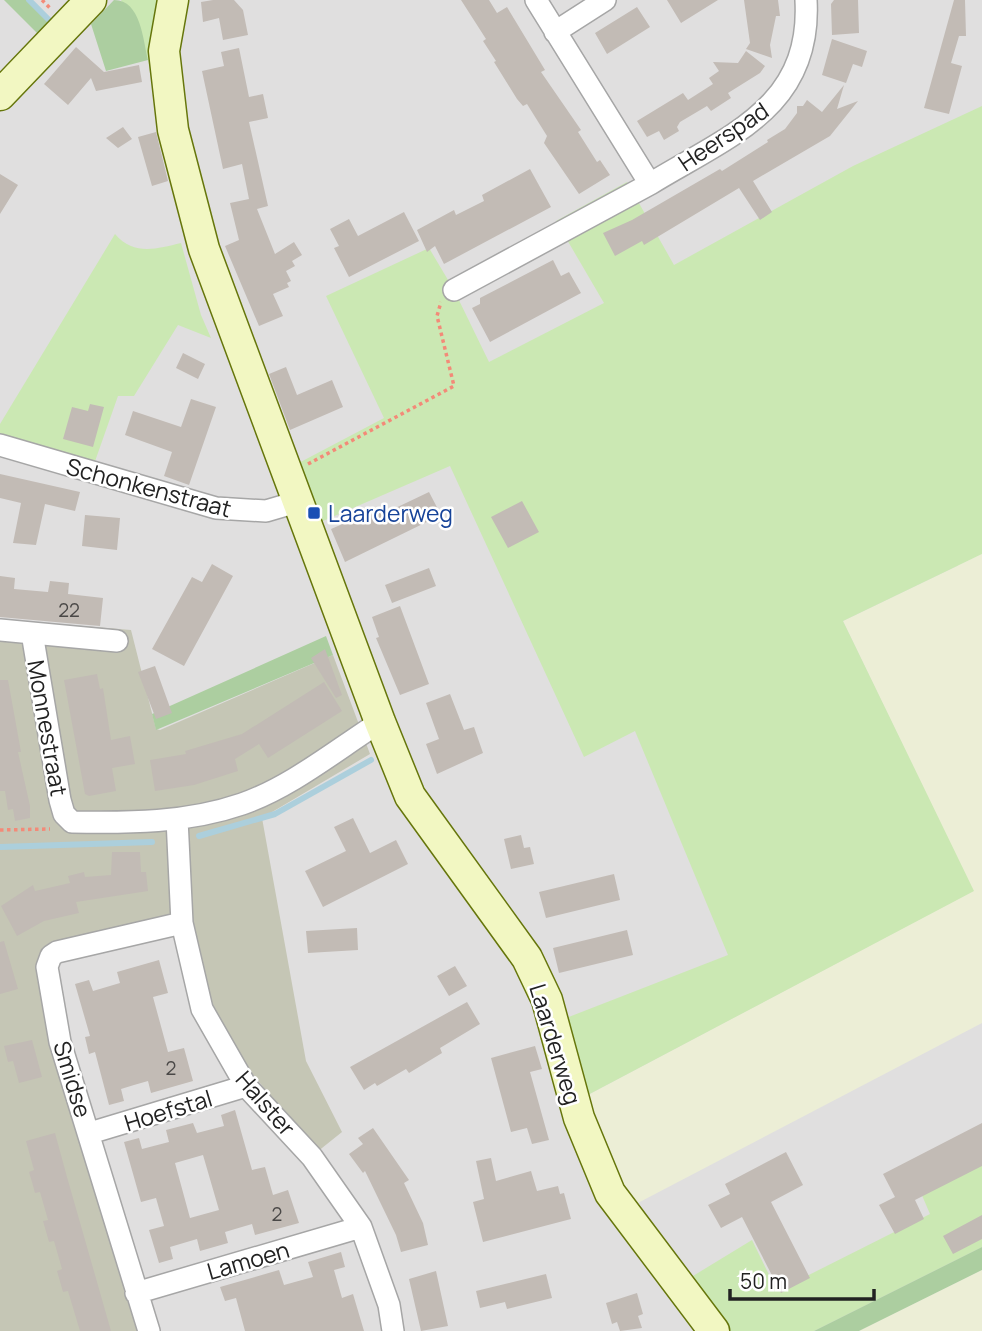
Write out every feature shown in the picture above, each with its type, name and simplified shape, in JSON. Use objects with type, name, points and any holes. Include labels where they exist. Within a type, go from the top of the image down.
[{"type":"street","points":[[0,95],[91,0]]},
{"type":"street","name":"Laarderweg","points":[[173,0],[164,51],[173,130],[204,249],[223,306],[410,796],[532,968],[548,1000],[579,1118],[610,1194],[714,1331]]},
{"type":"street","points":[[536,0],[650,184]]},
{"type":"street","points":[[555,32],[605,0]]},
{"type":"street","name":"Heerspad","points":[[454,290],[650,184],[763,114],[785,89],[797,64],[807,19],[806,0]]},
{"type":"street","name":"Schonkenstraat","points":[[0,445],[216,508],[266,511],[294,488]]},
{"type":"street","name":"Monnestraat","points":[[0,630],[117,641]]},
{"type":"street","name":"Monnestraat","points":[[32,633],[60,800],[64,814],[72,822],[177,819],[243,804],[285,783],[380,722]]},
{"type":"street","name":"Halster","points":[[177,819],[182,923],[202,1009],[246,1086],[312,1157],[361,1227],[388,1305],[393,1331]]},
{"type":"street","name":"Smidse","points":[[149,1331],[60,1042],[47,967],[51,956],[182,923]]},
{"type":"street","name":"Hoefstal","points":[[90,1133],[246,1086]]},
{"type":"street","name":"Lamoen","points":[[136,1293],[361,1227]]},
{"type":"path","points":[[294,488],[454,386],[437,316],[443,296],[454,290]]},
{"type":"path","points":[[0,830],[66,829],[72,822]]},
{"type":"shaded area","points":[[0,0],[982,0],[982,137],[927,144],[982,900],[982,1257],[837,1331],[0,1331]]},
{"type":"shaded area","points":[[982,554],[982,1023],[634,1205],[609,1164],[584,1097],[973,891],[843,621]]},
{"type":"shaded area","points":[[0,619],[131,630],[156,729],[160,730],[333,655],[370,754],[262,818],[306,1061],[342,1132],[317,1152],[251,1072],[218,1022],[199,975],[188,914],[38,962],[37,979],[140,1331],[0,1331]]},
{"type":"shaded area","points":[[982,1270],[982,1331],[859,1331]]},
{"type":"green space","points":[[4,0],[28,0],[54,26],[42,38]]},
{"type":"green space","points":[[114,0],[123,2],[135,14],[148,60],[106,71],[91,24]]},
{"type":"green space","points":[[121,0],[166,0],[161,102],[155,103],[148,60]]},
{"type":"green space","points":[[982,106],[982,554],[843,621],[974,891],[584,1097],[561,1020],[728,955],[635,731],[584,757],[450,466],[316,524],[293,466],[384,418],[326,296],[429,248],[454,290],[489,362],[604,303],[556,221],[627,182],[674,265],[853,166]]},
{"type":"green space","points":[[115,234],[130,246],[138,248],[154,249],[181,243],[201,315],[211,338],[178,325],[134,396],[118,396],[93,467],[0,434],[0,424]]},
{"type":"green space","points":[[326,636],[333,655],[156,730],[152,714]]},
{"type":"green space","points":[[982,1161],[982,1247],[814,1331],[727,1331],[688,1279],[752,1240],[777,1291],[930,1214],[921,1193]]},
{"type":"green space","points":[[982,1247],[982,1270],[859,1331],[814,1331]]},
{"type":"building","points":[[234,0],[243,10],[248,35],[223,40],[219,18],[203,22],[201,2]]},
{"type":"building","points":[[461,0],[489,0],[497,13],[507,7],[545,70],[541,72],[581,130],[578,132],[597,162],[600,160],[610,175],[579,194],[544,143],[547,136],[527,104],[523,106],[517,99],[494,62],[496,61],[483,41],[486,39]]},
{"type":"building","points":[[667,0],[718,0],[681,23]]},
{"type":"building","points":[[744,0],[778,0],[780,16],[776,16],[770,45],[772,58],[746,49],[750,43]]},
{"type":"building","points":[[834,0],[858,0],[859,33],[832,35],[831,4]]},
{"type":"building","points":[[954,0],[965,0],[966,36],[959,36],[951,63],[962,66],[949,114],[924,108]]},
{"type":"building","points":[[637,7],[650,27],[607,54],[595,33]]},
{"type":"building","points":[[832,39],[867,51],[862,67],[853,64],[846,83],[822,75]]},
{"type":"building","points":[[76,47],[104,72],[139,65],[142,82],[96,91],[91,78],[68,105],[44,84]]},
{"type":"building","points":[[239,48],[249,97],[263,94],[268,118],[249,122],[268,206],[257,209],[275,254],[294,242],[302,255],[292,261],[295,266],[286,271],[291,281],[287,283],[289,287],[273,294],[283,316],[259,326],[225,246],[239,240],[230,203],[249,199],[242,164],[223,169],[202,71],[224,66],[221,52]]},
{"type":"building","points":[[746,51],[765,66],[760,73],[728,93],[731,98],[711,111],[707,106],[680,122],[677,127],[679,131],[664,140],[659,131],[647,137],[637,121],[683,93],[688,100],[713,84],[709,78],[719,71],[713,62],[738,63]]},
{"type":"building","points":[[844,85],[837,109],[858,101],[830,136],[753,181],[772,212],[760,220],[739,188],[644,245],[642,241],[615,256],[603,233],[632,220],[720,169],[722,171],[768,142],[767,140],[785,129],[797,113],[797,106],[803,106],[807,100],[822,112]]},
{"type":"building","points":[[123,127],[132,139],[118,148],[106,138]]},
{"type":"building","points":[[156,132],[168,181],[152,186],[138,137]]},
{"type":"building","points":[[530,169],[551,207],[444,264],[435,246],[427,252],[417,230],[454,210],[456,215],[484,201],[482,195]]},
{"type":"building","points":[[0,174],[18,185],[0,214]]},
{"type":"building","points":[[404,212],[419,241],[349,277],[334,248],[339,246],[330,229],[349,219],[358,236]]},
{"type":"building","points":[[553,260],[561,276],[569,272],[581,293],[490,342],[472,308],[480,304],[480,298]]},
{"type":"building","points":[[183,353],[205,364],[198,379],[176,368]]},
{"type":"building","points":[[286,367],[297,395],[332,380],[343,407],[290,430],[269,374]]},
{"type":"building","points":[[191,399],[216,407],[189,485],[164,476],[172,452],[125,435],[133,411],[181,427]]},
{"type":"building","points":[[90,404],[104,407],[93,447],[63,439],[72,407],[88,411]]},
{"type":"building","points":[[0,474],[80,492],[75,511],[45,504],[36,545],[13,543],[21,503],[0,498]]},
{"type":"building","points":[[429,492],[441,515],[345,562],[331,529],[352,520],[354,523],[383,509],[385,513]]},
{"type":"building","points":[[522,501],[539,532],[508,548],[491,517]]},
{"type":"building","points":[[85,515],[120,518],[117,550],[82,546]]},
{"type":"building","points":[[212,564],[233,576],[184,666],[152,649],[192,577],[202,582]]},
{"type":"building","points":[[429,568],[436,586],[392,603],[385,585]]},
{"type":"building","points":[[0,576],[15,578],[14,589],[48,592],[50,581],[69,583],[68,594],[103,598],[100,626],[0,617]]},
{"type":"building","points":[[400,606],[429,684],[400,695],[376,638],[379,637],[372,617]]},
{"type":"building","points":[[325,649],[342,695],[336,698],[311,658]]},
{"type":"building","points":[[155,666],[172,713],[156,719],[138,672]]},
{"type":"building","points":[[97,674],[100,689],[103,688],[111,740],[130,736],[135,764],[112,768],[116,791],[89,796],[85,794],[64,680]]},
{"type":"building","points":[[0,680],[8,680],[21,752],[18,752],[30,806],[30,818],[15,821],[13,809],[8,810],[5,791],[0,791]]},
{"type":"building","points":[[324,682],[342,711],[268,758],[259,744],[235,759],[238,771],[194,785],[155,791],[150,760],[186,754],[185,751],[242,734]]},
{"type":"building","points":[[450,694],[464,730],[474,727],[483,753],[437,774],[426,744],[439,739],[426,703]]},
{"type":"building","points":[[353,818],[370,853],[396,840],[408,864],[323,907],[305,871],[346,851],[334,827]]},
{"type":"building","points":[[521,835],[524,848],[530,847],[534,864],[511,869],[504,839]]},
{"type":"building","points":[[112,852],[140,852],[141,872],[146,872],[148,891],[76,902],[79,913],[44,921],[17,936],[1,906],[33,885],[35,891],[70,883],[68,876],[84,872],[85,877],[111,875]]},
{"type":"building","points":[[614,874],[620,900],[546,918],[539,892]]},
{"type":"building","points":[[357,928],[358,950],[308,953],[306,931]]},
{"type":"building","points":[[627,930],[633,955],[559,973],[553,948]]},
{"type":"building","points":[[4,941],[18,989],[0,994],[0,942]]},
{"type":"building","points":[[159,960],[168,993],[153,997],[168,1052],[184,1048],[193,1081],[151,1093],[148,1081],[121,1089],[124,1101],[109,1105],[95,1052],[89,1054],[85,1037],[90,1036],[75,984],[89,980],[93,991],[120,983],[117,972]]},
{"type":"building","points":[[455,966],[467,986],[449,996],[437,976]]},
{"type":"building","points":[[467,1002],[480,1024],[440,1048],[442,1053],[409,1073],[406,1069],[377,1086],[375,1083],[364,1090],[350,1067]]},
{"type":"building","points":[[32,1040],[42,1077],[19,1083],[13,1061],[8,1062],[4,1046]]},
{"type":"building","points":[[535,1046],[542,1069],[530,1072],[549,1140],[532,1144],[527,1128],[511,1132],[491,1058]]},
{"type":"building","points":[[235,1110],[252,1170],[265,1167],[273,1195],[288,1190],[299,1223],[255,1235],[252,1224],[225,1232],[228,1243],[200,1251],[197,1239],[170,1247],[173,1259],[159,1263],[149,1230],[164,1226],[156,1198],[141,1202],[124,1142],[139,1138],[142,1149],[169,1142],[166,1130],[193,1123],[197,1133],[224,1126],[221,1115]],"holes":[[[203,1155],[219,1210],[190,1218],[175,1163]]]},
{"type":"building","points":[[982,1123],[982,1166],[915,1200],[924,1219],[895,1234],[879,1205],[895,1197],[883,1174]]},
{"type":"building","points":[[373,1128],[409,1180],[404,1183],[423,1223],[428,1245],[401,1252],[396,1235],[365,1171],[363,1173],[349,1154],[363,1144],[358,1138]]},
{"type":"building","points":[[55,1133],[111,1331],[80,1331],[68,1291],[63,1292],[57,1271],[62,1269],[54,1241],[49,1242],[43,1221],[48,1220],[40,1192],[35,1193],[29,1172],[34,1170],[26,1141]]},
{"type":"building","points":[[786,1152],[803,1185],[771,1202],[810,1278],[781,1293],[742,1217],[721,1228],[708,1205],[730,1194],[725,1184]]},
{"type":"building","points":[[491,1158],[496,1181],[531,1171],[537,1191],[558,1186],[560,1194],[564,1193],[571,1219],[483,1242],[473,1202],[484,1199],[476,1161]]},
{"type":"building","points":[[982,1215],[982,1239],[953,1254],[943,1236]]},
{"type":"building","points":[[341,1252],[345,1267],[334,1270],[342,1298],[353,1294],[364,1331],[245,1331],[236,1298],[225,1301],[220,1287],[279,1270],[284,1285],[313,1277],[308,1262]]},
{"type":"building","points":[[436,1271],[448,1326],[421,1331],[409,1279]]},
{"type":"building","points":[[546,1274],[552,1298],[507,1309],[505,1302],[480,1308],[476,1291]]},
{"type":"building","points":[[637,1293],[643,1314],[638,1316],[642,1328],[620,1331],[617,1322],[612,1324],[606,1303]]},
{"type":"waterway","points":[[29,0],[53,24]]},
{"type":"waterway","points":[[199,836],[275,814],[371,760]]},
{"type":"waterway","points":[[0,847],[152,842]]},
{"type":"place","name":"Laarderweg","points":[[314,513]]}]
